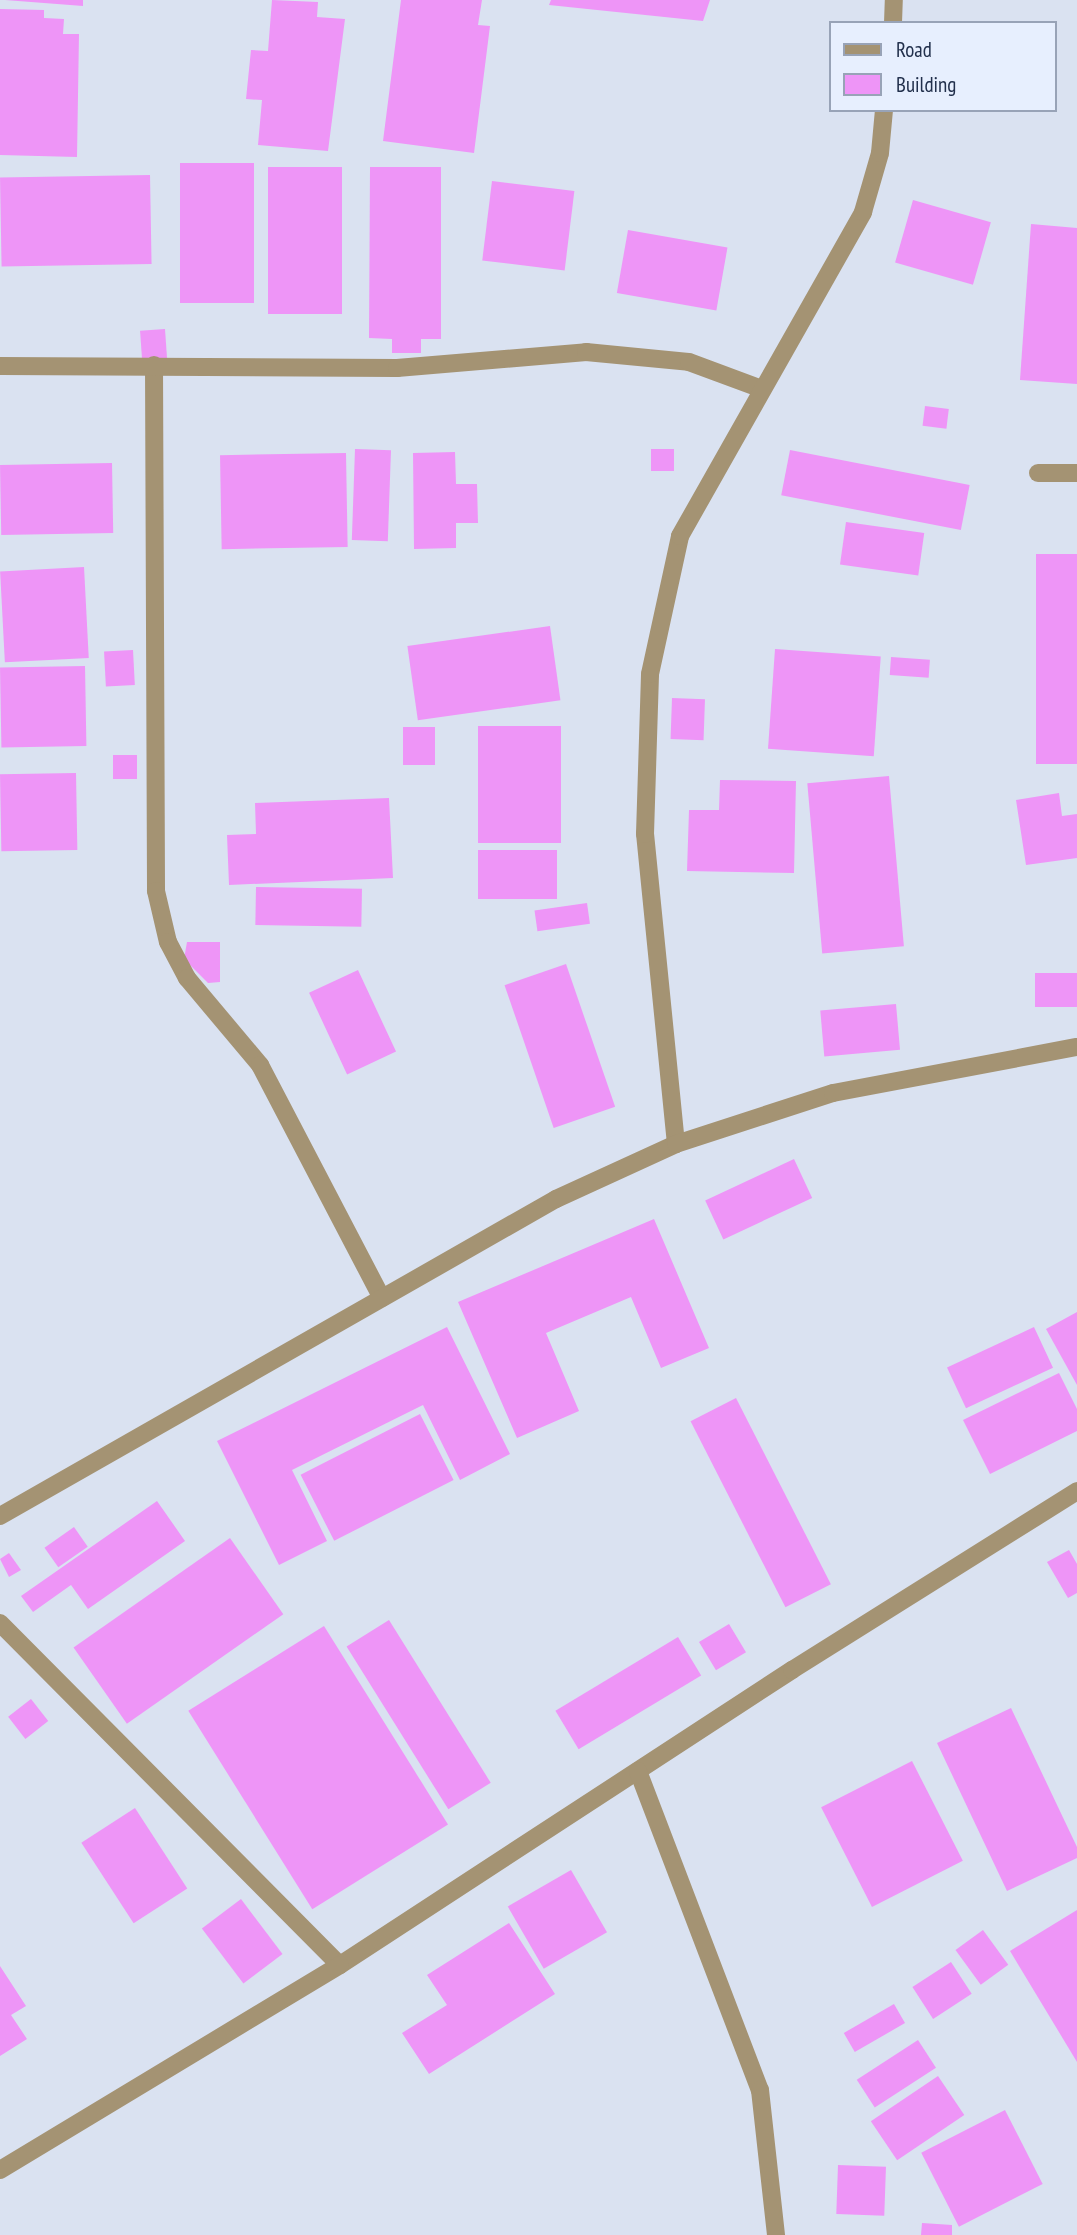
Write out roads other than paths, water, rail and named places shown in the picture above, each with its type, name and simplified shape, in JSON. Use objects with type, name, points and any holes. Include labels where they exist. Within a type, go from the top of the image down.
[{"type":"street","points":[[893,21],[894,0]]},
{"type":"street","points":[[676,1143],[645,834],[650,674],[680,537],[863,212],[880,153],[884,112]]},
{"type":"street","points":[[0,366],[397,368],[586,352],[689,362],[762,389]]},
{"type":"street","points":[[154,365],[158,768],[154,845],[162,916],[168,942],[187,978],[260,1065],[382,1298]]},
{"type":"street","points":[[1038,473],[1077,473]]},
{"type":"street","points":[[0,1516],[556,1199],[676,1143],[833,1093],[1077,1047]]},
{"type":"street","points":[[0,2170],[341,1965],[638,1771],[1077,1491]]},
{"type":"street","points":[[0,1623],[341,1965]]},
{"type":"street","points":[[638,1771],[760,2090],[776,2235]]}]
